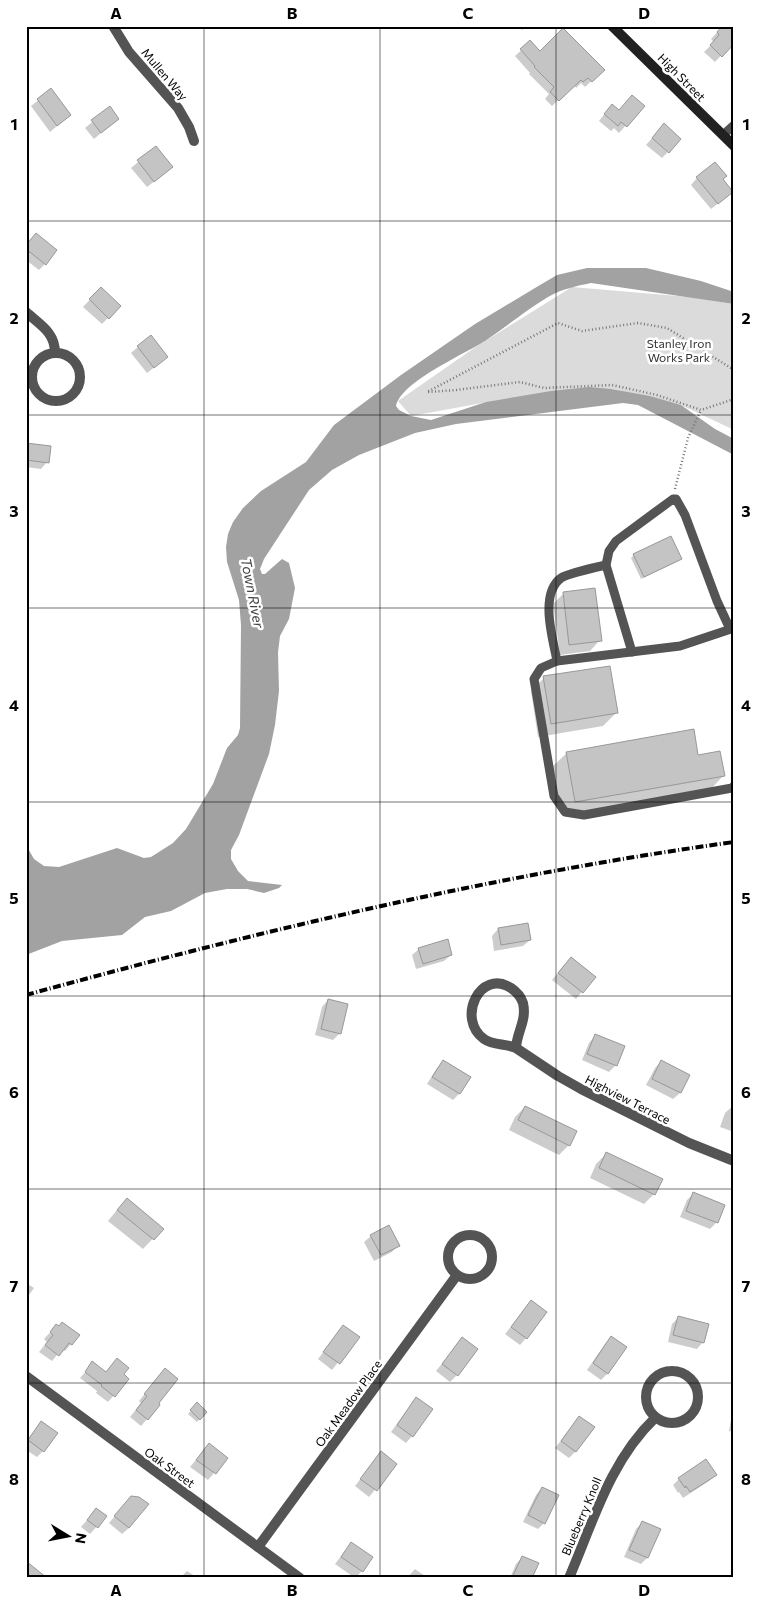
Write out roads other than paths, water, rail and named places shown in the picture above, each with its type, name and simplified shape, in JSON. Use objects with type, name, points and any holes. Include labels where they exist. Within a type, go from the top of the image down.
[{"type":"main road","name":"High Street","points":[[612,26],[734,146]]},
{"type":"street","name":"Mullen Way","points":[[113,26],[129,52],[178,108],[189,127],[194,141]]},
{"type":"street","points":[[26,312],[51,334],[55,342],[55,352]]},
{"type":"street","points":[[55,352],[70,357],[76,364],[80,380],[72,394],[66,399],[57,401],[49,400],[42,396],[32,382],[32,374],[40,359],[47,354],[55,352]]},
{"type":"street","name":"Highview Terrace","points":[[516,1048],[516,1041],[524,1021],[523,1003],[519,995],[507,986],[499,984],[487,986],[474,1001],[471,1016],[473,1025],[481,1037],[492,1043],[510,1045],[582,1089],[689,1143],[734,1161]]},
{"type":"street","points":[[467,1235],[476,1235],[483,1239],[489,1245],[492,1253],[492,1262],[488,1270],[482,1276],[474,1278],[465,1278],[457,1275],[448,1260],[453,1244],[459,1238],[467,1235]]},
{"type":"street","name":"Oak Meadow Place","points":[[258,1547],[457,1275]]},
{"type":"street","points":[[672,1371],[680,1372],[693,1380],[698,1391],[697,1406],[693,1414],[676,1424],[655,1418],[649,1410],[646,1398],[648,1388],[654,1378],[659,1374],[672,1371]]},
{"type":"street","name":"Oak Street","points":[[26,1376],[300,1578]]},
{"type":"street","name":"Blueberry Knoll","points":[[569,1578],[594,1512],[611,1478],[630,1447],[646,1426],[655,1418]]},
{"type":"lane","points":[[723,135],[734,125]]},
{"type":"lane","points":[[632,652],[606,565],[609,551],[616,542],[673,499],[676,499],[685,515],[717,601],[732,628],[680,646],[632,652],[557,661],[541,668],[534,679],[554,796],[565,812],[584,815],[732,788],[734,786]]},
{"type":"lane","points":[[557,661],[548,616],[550,595],[562,578],[606,565]]},
{"type":"water","name":"Town River","points":[[587,268],[646,268],[701,281],[734,292],[734,304],[591,283],[569,288],[548,297],[485,341],[434,369],[409,387],[396,406],[399,410],[411,416],[431,420],[486,402],[551,391],[589,387],[611,389],[650,396],[681,405],[715,429],[734,439],[734,455],[638,405],[623,403],[456,424],[415,433],[359,455],[332,470],[309,490],[264,559],[260,569],[262,574],[265,574],[282,559],[289,563],[295,588],[289,619],[280,636],[278,652],[279,691],[269,754],[239,835],[231,850],[231,859],[238,871],[248,881],[282,885],[279,888],[264,893],[247,889],[227,889],[205,893],[171,911],[145,917],[122,935],[62,941],[26,955],[26,845],[34,859],[44,866],[59,867],[117,848],[144,858],[151,857],[173,843],[186,829],[213,784],[227,748],[238,735],[240,728],[241,625],[239,600],[227,562],[226,547],[228,534],[233,522],[243,508],[261,491],[306,462],[334,425],[401,375],[475,324],[557,275]]},
{"type":"railway","points":[[26,995],[113,971],[377,907],[555,871],[644,855],[734,842]]},
{"type":"park label","name":"Stanley Iron Works Park","points":[[679,350]]}]
